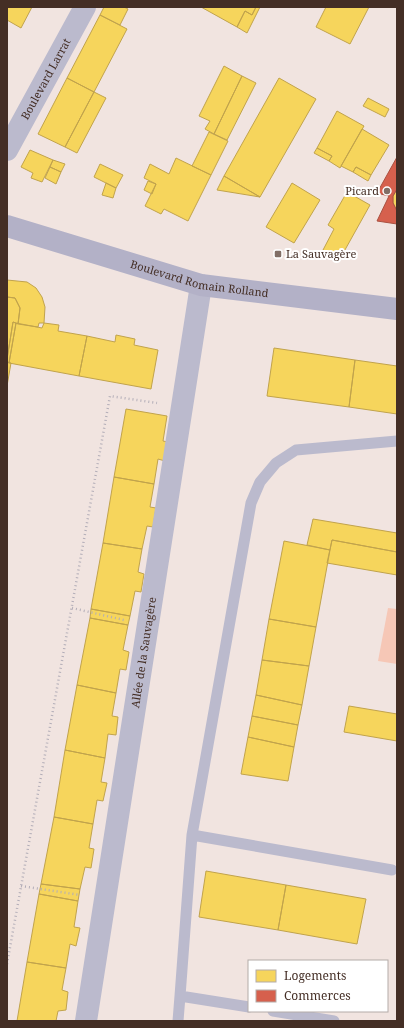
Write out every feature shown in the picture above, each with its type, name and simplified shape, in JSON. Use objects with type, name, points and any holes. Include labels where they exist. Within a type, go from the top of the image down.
[{"type":"main road","name":"Boulevard Romain Rolland","points":[[7,226],[201,285],[397,310]]},
{"type":"street","name":"Boulevard Larrat","points":[[7,150],[85,7]]},
{"type":"street","name":"Allée de la Sauvagère","points":[[86,1021],[201,285]]},
{"type":"lane","points":[[178,1021],[192,835],[251,503],[260,482],[276,463],[296,450],[397,441]]},
{"type":"lane","points":[[192,835],[392,870]]},
{"type":"lane","points":[[180,996],[248,1007]]},
{"type":"lane","points":[[279,1012],[334,1021]]},
{"type":"path","points":[[7,964],[110,396],[181,407]]},
{"type":"path","points":[[72,608],[148,624]]},
{"type":"path","points":[[21,886],[105,898]]},
{"type":"shaded area","points":[[388,608],[397,609],[397,664],[378,661]]},
{"type":"building: Logements","points":[[7,7],[32,7],[21,28],[7,20]]},
{"type":"building: Logements","points":[[104,7],[124,7],[128,9],[120,25],[100,15]]},
{"type":"building: Logements","points":[[201,7],[256,7],[252,15],[245,11],[237,27]]},
{"type":"building: Logements","points":[[256,7],[260,7],[247,33],[237,27],[245,11],[252,15]]},
{"type":"building: Logements","points":[[326,7],[369,7],[350,44],[316,27]]},
{"type":"building: Logements","points":[[100,15],[127,29],[94,92],[67,78]]},
{"type":"building: Logements","points":[[224,66],[242,76],[214,134],[205,129],[210,121],[199,116]]},
{"type":"building: Logements","points":[[242,76],[256,83],[227,140],[214,134]]},
{"type":"building: Logements","points":[[67,78],[94,92],[65,147],[38,134]]},
{"type":"building: Logements","points":[[279,78],[316,99],[260,197],[224,176]]},
{"type":"building: Logements","points":[[94,92],[106,98],[77,153],[65,147]]},
{"type":"building: Logements","points":[[368,98],[389,109],[385,117],[363,106]]},
{"type":"building: Logements","points":[[337,111],[364,126],[340,168],[329,161],[332,156],[317,148]]},
{"type":"building: Logements","points":[[362,129],[389,145],[371,175],[356,167],[353,172],[341,166]]},
{"type":"building: Logements","points":[[209,132],[228,141],[211,175],[192,166]]},
{"type":"building: Logements","points":[[317,148],[332,156],[329,161],[314,153]]},
{"type":"building: Logements","points":[[30,150],[53,160],[42,182],[31,178],[33,173],[21,167]]},
{"type":"building: Logements","points":[[176,158],[211,175],[188,221],[164,209],[161,214],[145,206],[156,184],[144,178],[150,164],[169,174]]},
{"type":"building: Logements","points":[[53,160],[65,164],[61,172],[50,167]]},
{"type":"building: Logements","points":[[100,164],[123,175],[116,188],[94,177]]},
{"type":"building: Logements","points":[[50,167],[61,172],[56,184],[45,178]]},
{"type":"building: Logements","points":[[356,167],[371,175],[368,181],[353,172]]},
{"type":"building: Logements","points":[[224,176],[260,197],[217,190]]},
{"type":"building: Logements","points":[[148,181],[156,184],[152,194],[144,190]]},
{"type":"building: Logements","points":[[106,183],[116,188],[113,198],[102,195]]},
{"type":"building: Logements","points":[[292,183],[320,200],[294,243],[266,227]]},
{"type":"building: Logements","points":[[397,190],[397,211],[393,203],[393,196]]},
{"type":"building: Logements","points":[[347,192],[370,205],[341,257],[333,256],[323,250],[334,229],[328,225]]},
{"type":"building: Logements","points":[[7,280],[27,282],[36,288],[42,297],[45,307],[44,323],[39,323],[38,327],[18,324],[20,308],[15,298],[7,297]]},
{"type":"building: Logements","points":[[7,297],[15,298],[20,308],[18,324],[13,322],[7,359]]},
{"type":"building: Logements","points":[[13,322],[16,323],[9,363],[7,362],[7,359]]},
{"type":"building: Logements","points":[[16,323],[42,328],[44,323],[59,325],[58,331],[87,336],[79,376],[9,363]]},
{"type":"building: Logements","points":[[116,335],[135,339],[134,345],[158,350],[151,389],[79,376],[87,336],[115,342]]},
{"type":"building: Logements","points":[[274,348],[355,360],[349,407],[267,396]]},
{"type":"building: Logements","points":[[355,360],[397,366],[397,414],[349,407]]},
{"type":"building: Logements","points":[[7,362],[11,363],[7,386]]},
{"type":"building: Logements","points":[[126,409],[167,416],[163,441],[168,442],[165,461],[158,459],[154,484],[114,477]]},
{"type":"building: Logements","points":[[114,477],[154,484],[150,507],[156,508],[153,527],[147,526],[142,549],[103,543]]},
{"type":"building: Logements","points":[[313,519],[397,533],[397,552],[332,540],[330,550],[307,545]]},
{"type":"building: Logements","points":[[332,540],[397,552],[397,575],[327,563]]},
{"type":"building: Logements","points":[[284,541],[330,550],[316,627],[269,619]]},
{"type":"building: Logements","points":[[103,543],[142,549],[138,572],[144,574],[141,592],[135,591],[130,616],[91,609]]},
{"type":"building: Logements","points":[[91,609],[130,616],[128,625],[90,618]]},
{"type":"building: Logements","points":[[90,618],[128,625],[123,650],[129,652],[126,670],[120,669],[116,693],[77,685]]},
{"type":"building: Logements","points":[[269,619],[316,627],[309,666],[262,660]]},
{"type":"building: Logements","points":[[262,660],[309,666],[302,705],[256,695]]},
{"type":"building: Logements","points":[[77,685],[116,693],[112,716],[118,717],[116,735],[108,734],[105,758],[65,750]]},
{"type":"building: Logements","points":[[256,695],[302,705],[298,725],[252,716]]},
{"type":"building: Logements","points":[[349,706],[397,714],[397,741],[344,732]]},
{"type":"building: Logements","points":[[252,716],[298,725],[294,747],[248,737]]},
{"type":"building: Logements","points":[[248,737],[294,747],[288,781],[241,774]]},
{"type":"building: Logements","points":[[65,750],[105,758],[101,782],[107,783],[103,801],[97,800],[93,824],[54,817]]},
{"type":"building: Logements","points":[[54,817],[93,824],[89,848],[94,849],[91,868],[85,867],[80,889],[41,884]]},
{"type":"building: Logements","points":[[206,871],[286,885],[278,930],[199,917]]},
{"type":"building: Logements","points":[[41,884],[80,889],[78,901],[39,894]]},
{"type":"building: Logements","points":[[286,885],[366,899],[357,944],[278,930]]},
{"type":"building: Logements","points":[[39,894],[78,901],[74,927],[80,928],[76,946],[70,944],[66,968],[27,962]]},
{"type":"building: Logements","points":[[27,962],[66,968],[62,990],[68,992],[66,1010],[58,1011],[56,1021],[17,1021]]},
{"type":"building: Commerces","name":"Picard","points":[[397,157],[397,189],[393,196],[393,203],[397,211],[397,224],[377,221],[389,196],[377,193]]},
{"type":"place","name":"Picard","points":[[387,191]]},
{"type":"place","name":"La Sauvagère","points":[[278,254]]}]
